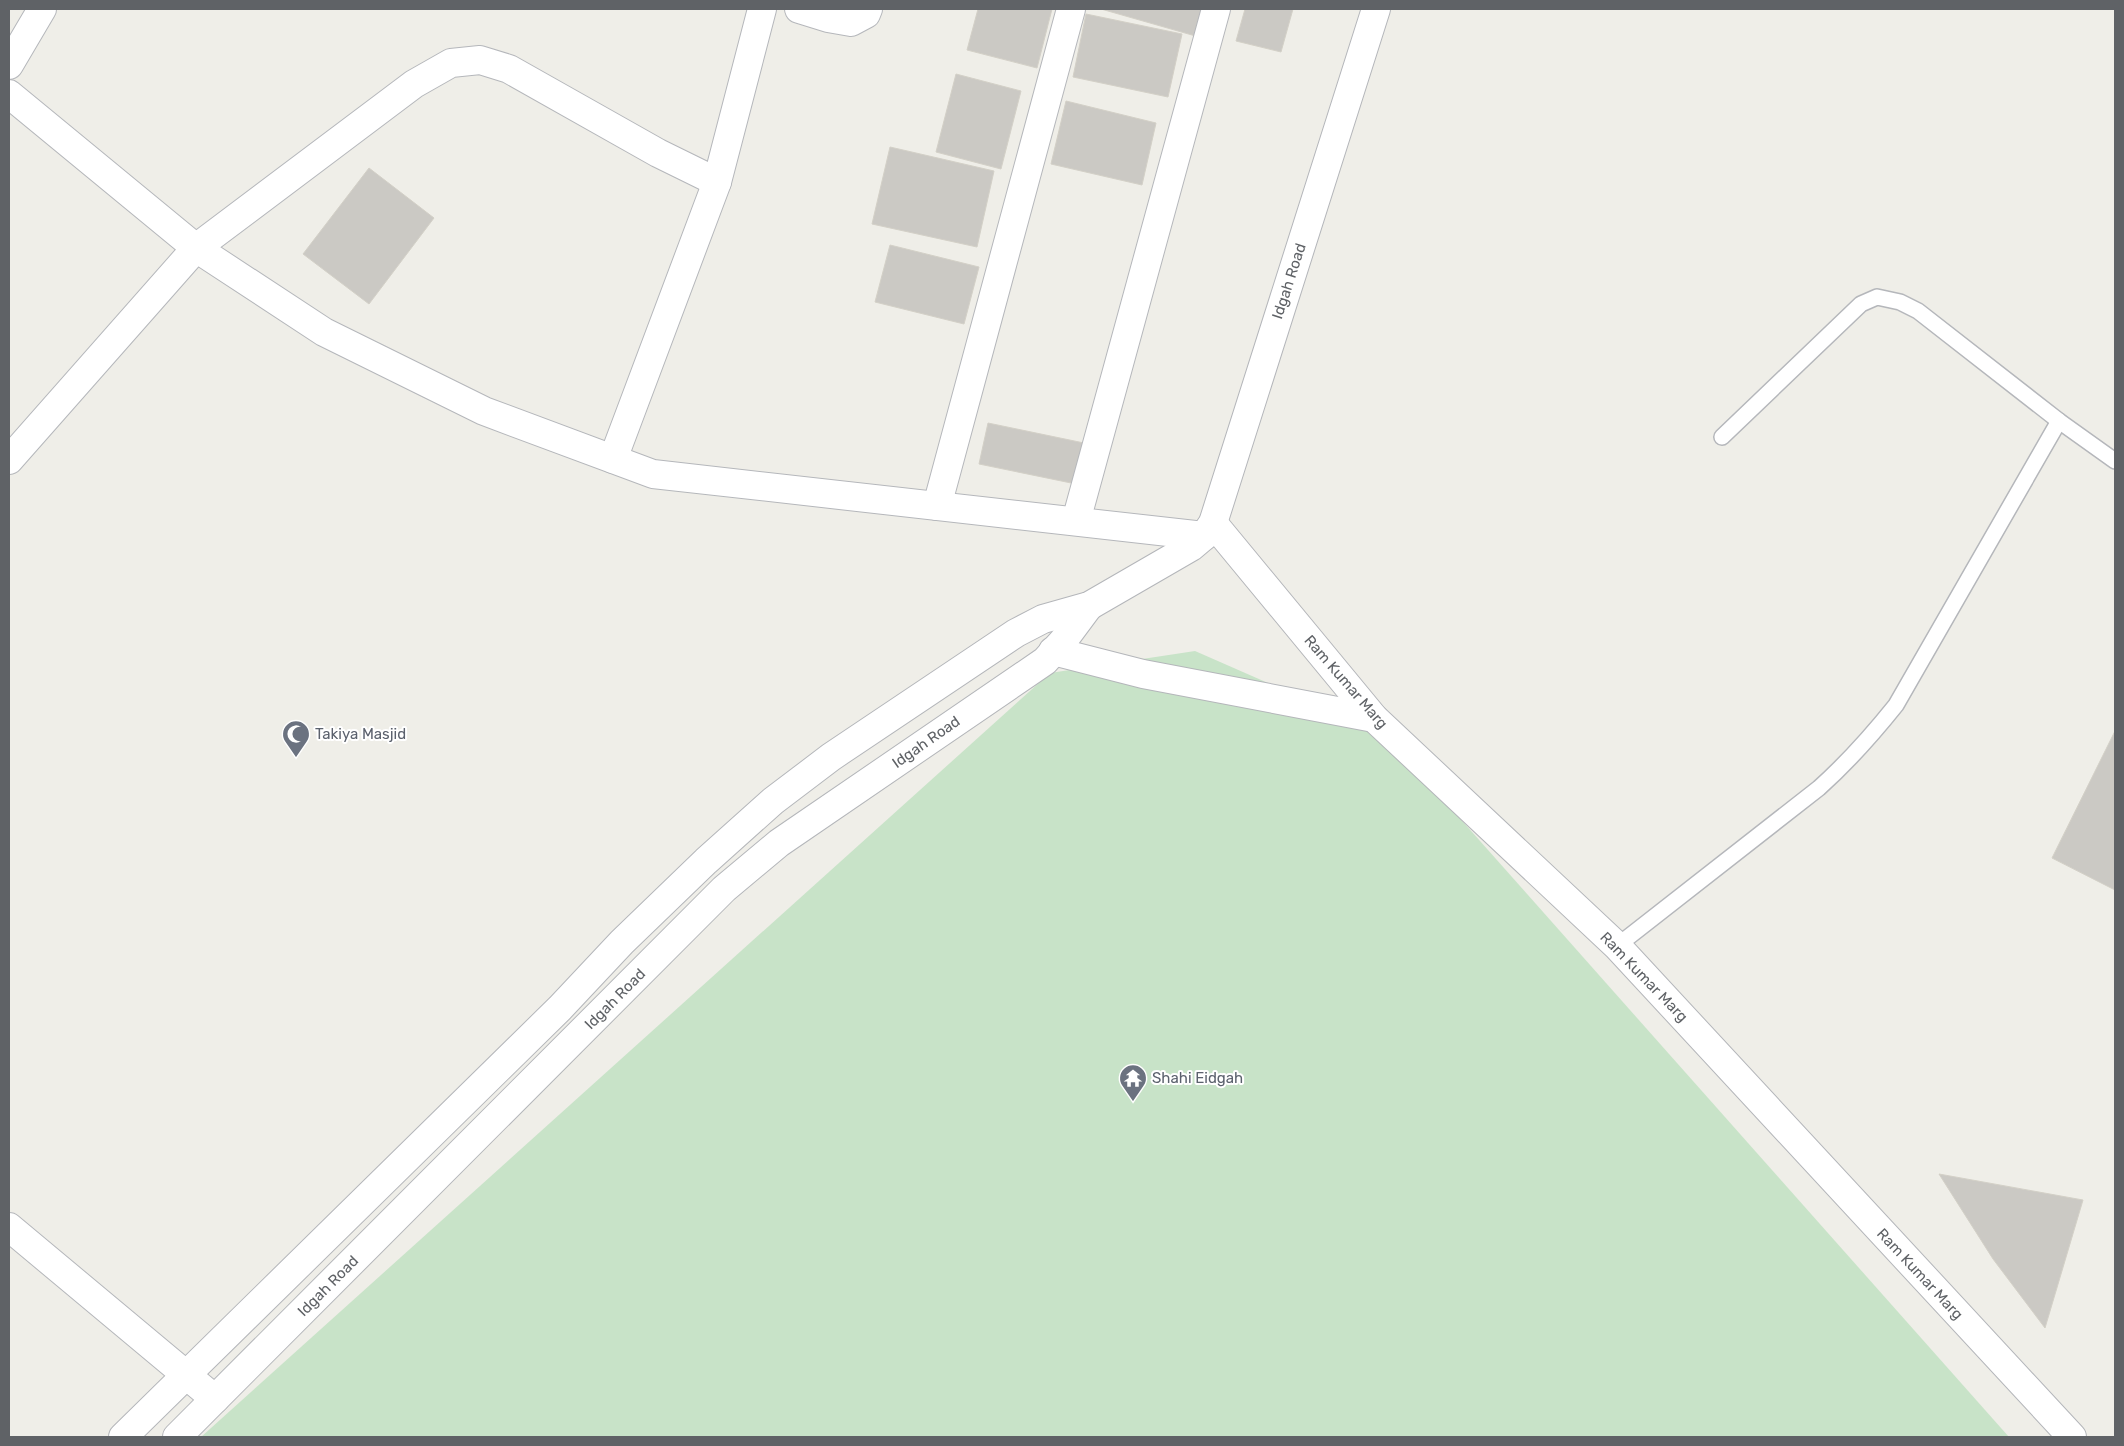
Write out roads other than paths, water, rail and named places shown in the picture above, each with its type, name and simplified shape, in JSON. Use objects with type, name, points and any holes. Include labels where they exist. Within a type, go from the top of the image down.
[{"type":"street","points":[[9,65],[42,9]]},
{"type":"street","points":[[613,459],[717,182],[762,9]]},
{"type":"street","points":[[799,9],[828,18],[851,22],[866,14],[868,9]]},
{"type":"street","points":[[937,506],[1071,9]]},
{"type":"street","points":[[1076,521],[1216,9]]},
{"type":"street","name":"Idgah Road","points":[[1202,535],[1376,9]]},
{"type":"street","points":[[9,460],[196,248],[414,84],[451,63],[480,60],[509,69],[658,152],[717,182]]},
{"type":"street","points":[[9,94],[196,248],[324,332],[484,411],[652,474],[1202,535]]},
{"type":"street","points":[[123,1437],[553,1014],[622,942],[706,861],[774,801],[830,757],[1016,633],[1044,619],[1089,606],[1202,535]]},
{"type":"street","name":"Ram Kumar Marg","points":[[1202,535],[1374,718],[1617,946],[2072,1437]]},
{"type":"street","name":"Idgah Road","points":[[177,1437],[724,889],[779,844],[1045,661],[1089,606]]},
{"type":"street","points":[[1053,651],[1143,674],[1374,718]]},
{"type":"street","points":[[9,1227],[215,1399]]},
{"type":"lane","points":[[1722,437],[1861,304],[1877,297],[1900,302],[1918,311],[2059,421],[2115,461]]},
{"type":"lane","points":[[1617,946],[1819,788],[1846,764],[1868,740],[1896,705],[2059,421]]},
{"type":"place","name":"Takiya Masjid","points":[[296,758]]},
{"type":"place","name":"Shahi Eidgah","points":[[1133,1102]]}]
